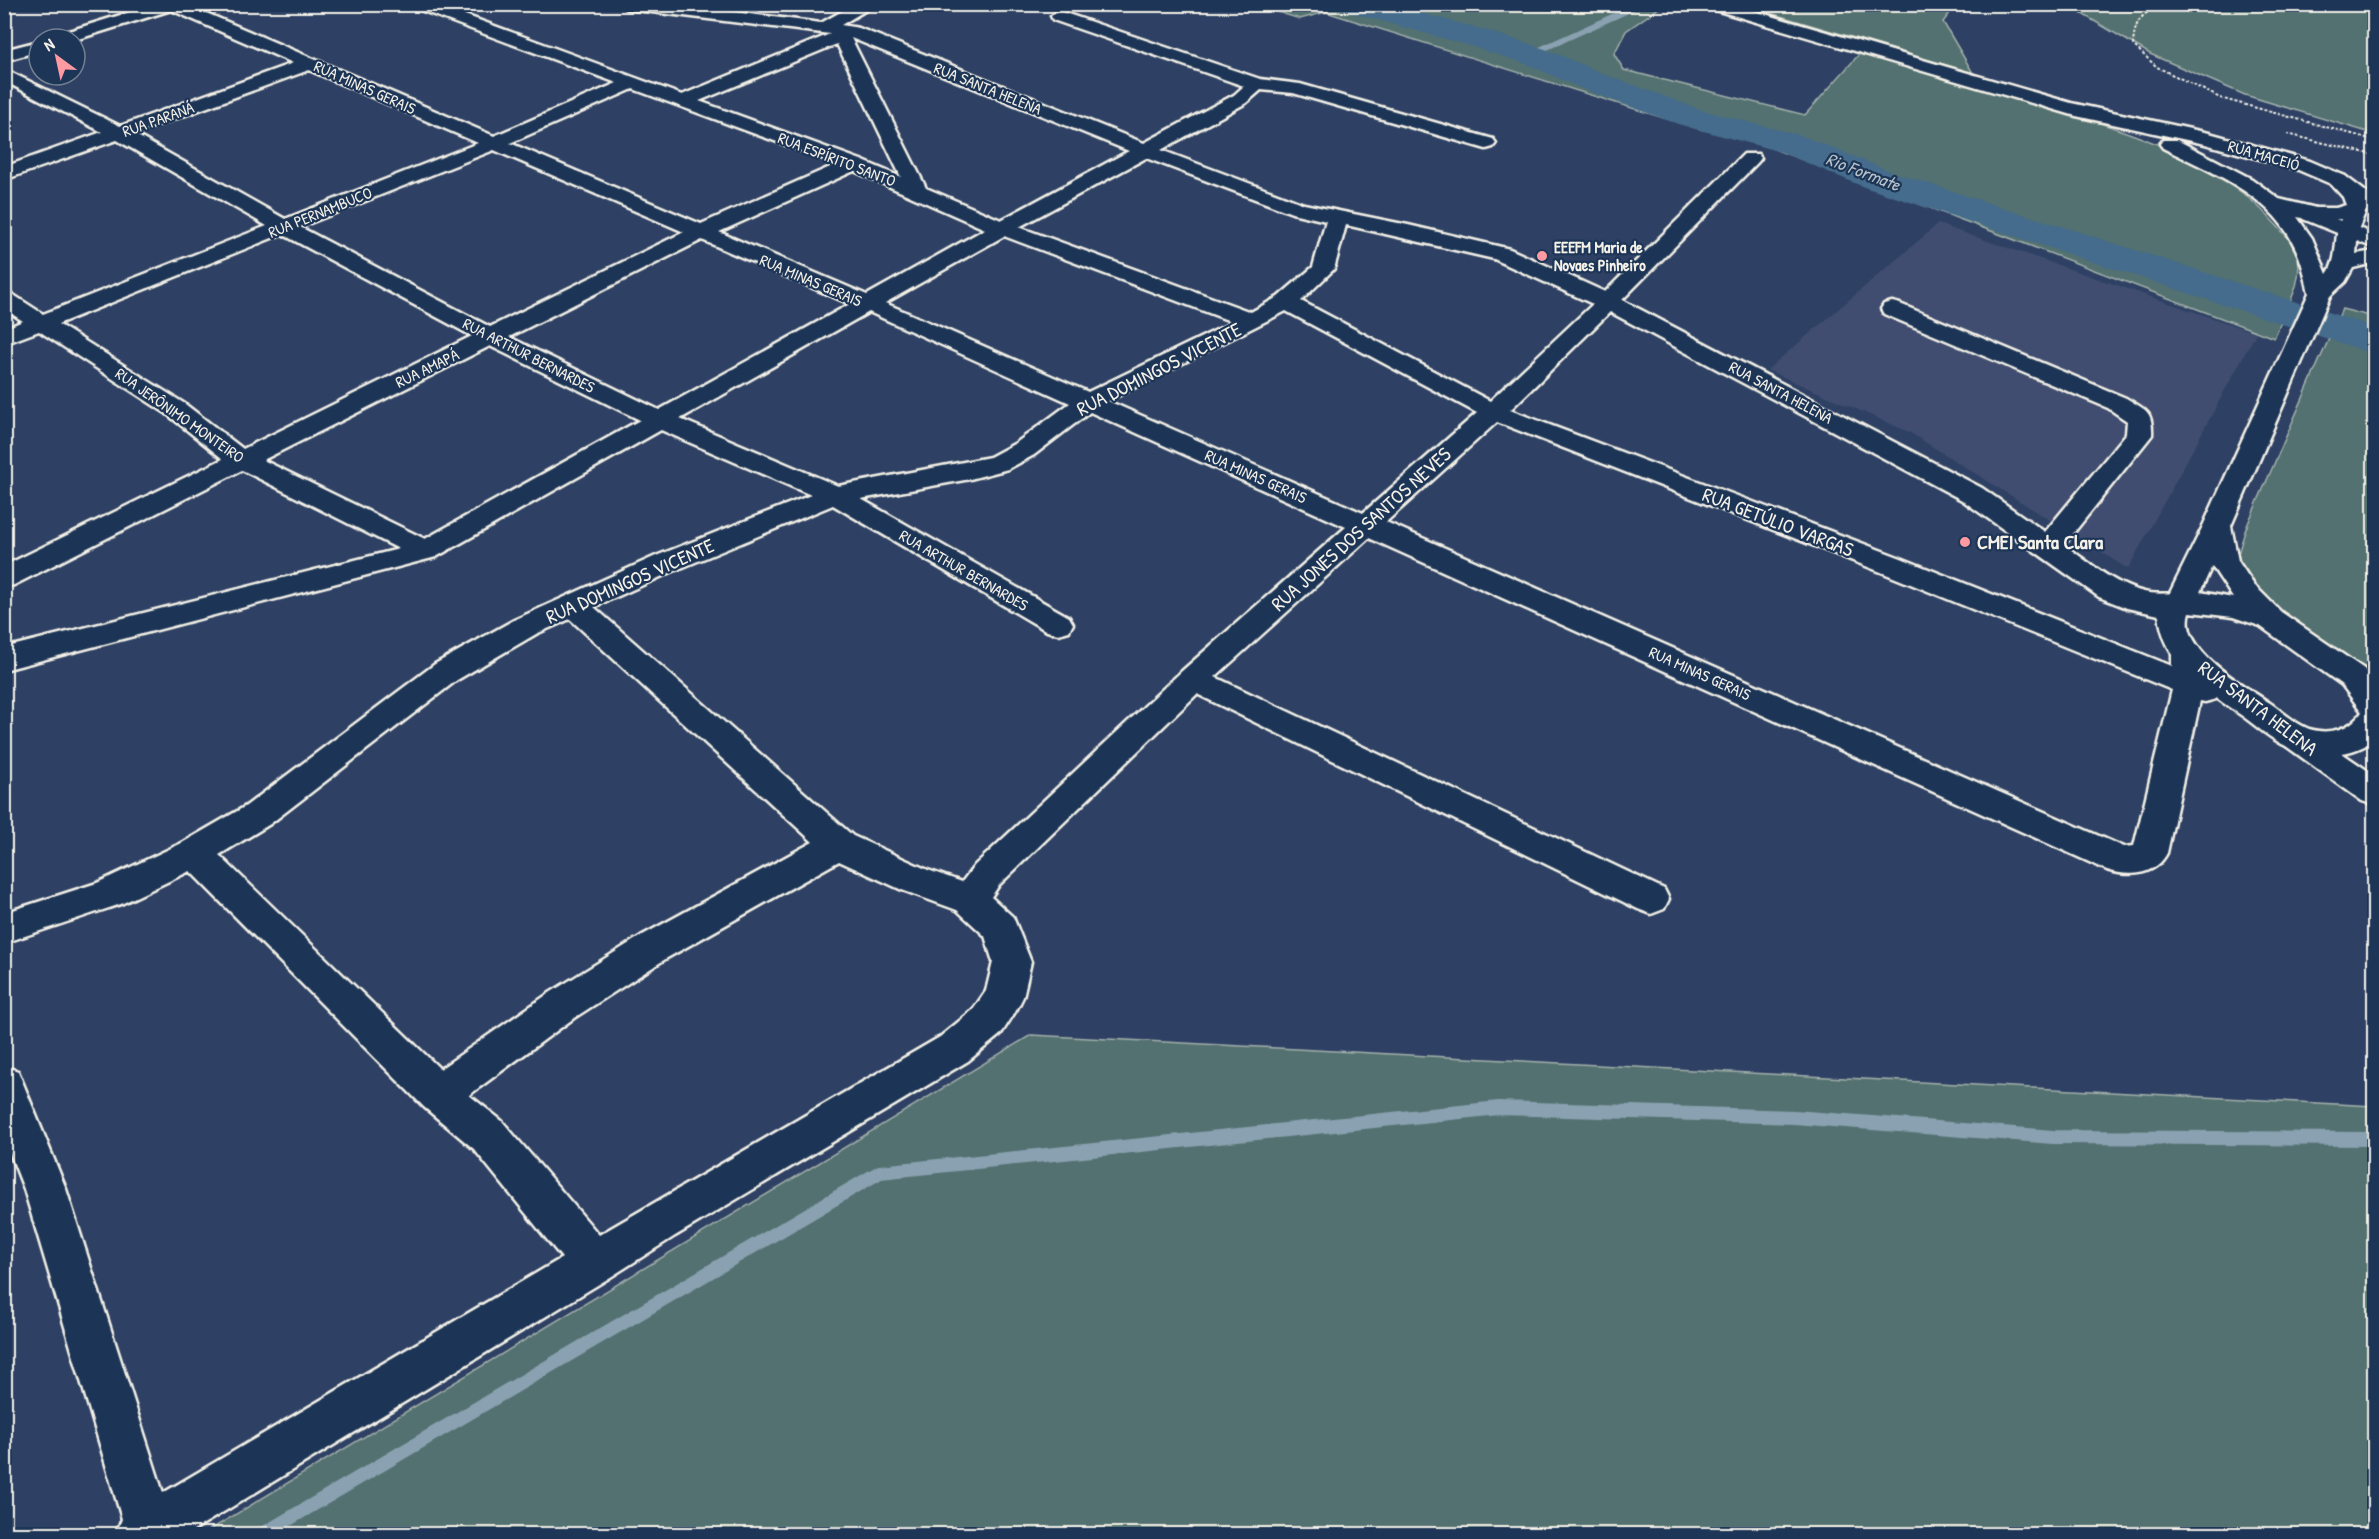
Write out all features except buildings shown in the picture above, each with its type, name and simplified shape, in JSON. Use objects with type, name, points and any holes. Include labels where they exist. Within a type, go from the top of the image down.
[{"type":"street","name":"RUA ESPÍRITO SANTO","points":[[418,4],[854,164],[1002,228],[1253,321]]},
{"type":"street","name":"RUA SANTA HELENA","points":[[627,4],[839,31],[1299,209],[1408,231],[1502,254],[1608,302],[1972,494],[2109,590],[2137,601],[2159,604],[2213,604],[2271,619],[2353,676],[2374,706]]},
{"type":"street","points":[[683,101],[839,31],[868,4]]},
{"type":"street","name":"RUA MACEIÓ","points":[[1711,4],[2061,106],[2151,135],[2230,174],[2275,204],[2293,223],[2304,242],[2317,268],[2320,293]]},
{"type":"street","points":[[87,31],[172,5]]},
{"type":"street","name":"RUA MINAS GERAIS","points":[[172,5],[311,63],[699,233],[867,303],[2119,861],[2142,860],[2150,853],[2188,686],[2187,653]]},
{"type":"street","points":[[1059,16],[1257,84],[1294,88],[1486,143]]},
{"type":"street","points":[[839,31],[918,192]]},
{"type":"street","points":[[4,56],[27,49]]},
{"type":"street","name":"RUA PARANÁ","points":[[4,174],[311,63]]},
{"type":"street","name":"RUA ARTHUR BERNARDES","points":[[4,74],[119,133],[284,227],[491,337],[660,420],[835,495],[1058,624]]},
{"type":"street","name":"RUA PERNAMBUCO","points":[[4,337],[492,144],[634,82]]},
{"type":"street","points":[[4,659],[426,551],[1002,228],[1240,99],[1257,84]]},
{"type":"street","name":"RUA MACEIÓ","points":[[2061,106],[2283,159],[2338,180],[2366,207]]},
{"type":"street","name":"RUA JONES DOS SANTOS NEVES","points":[[970,900],[987,875],[1193,680],[1493,412],[1608,302],[1751,158]]},
{"type":"street","points":[[2230,174],[2231,167],[2242,160],[2283,159]]},
{"type":"street","name":"RUA AMAPÁ","points":[[4,578],[699,233],[854,164]]},
{"type":"street","points":[[2275,204],[2310,214],[2374,242]]},
{"type":"street","points":[[2310,214],[2343,214],[2366,207]]},
{"type":"street","points":[[2180,603],[2217,526],[2320,293],[2337,278],[2345,263],[2347,230],[2366,207]]},
{"type":"street","name":"RUA DOMINGOS VICENTE","points":[[4,928],[108,894],[194,853],[258,815],[446,672],[525,627],[666,563],[835,495],[999,463],[1025,449],[1088,401],[1253,321],[1286,302],[1323,269],[1349,220]]},
{"type":"street","points":[[2345,263],[2374,257]]},
{"type":"street","name":"RUA JERÔNIMO MONTEIRO","points":[[4,299],[176,410],[240,459],[426,551]]},
{"type":"street","name":"RUA GETÚLIO VARGAS","points":[[1286,302],[1493,412],[1891,565],[2188,686],[2250,704]]},
{"type":"street","points":[[1892,309],[2117,403],[2140,418],[2139,435],[2048,547]]},
{"type":"street","points":[[2217,526],[2224,562],[2244,592],[2271,619]]},
{"type":"street","name":"RUA SANTA HELENA","points":[[2180,603],[2174,615],[2175,629],[2187,653],[2203,670],[2374,792]]},
{"type":"street","points":[[4,1084],[45,1189],[146,1532],[660,1221],[954,1049],[987,1022],[1004,997],[1012,962],[1000,928],[970,900],[915,880],[842,846],[573,605]]},
{"type":"street","points":[[1193,680],[1651,898]]},
{"type":"street","points":[[2297,738],[2320,742],[2355,738],[2370,729],[2374,719]]},
{"type":"street","points":[[438,1094],[561,1006],[654,947],[820,853],[842,846]]},
{"type":"street","points":[[194,853],[438,1094],[488,1135],[594,1263]]},
{"type":"path","points":[[2170,4],[2140,16],[2134,26],[2133,45],[2157,67],[2220,98],[2374,140]]},
{"type":"shaded area","points":[[1938,224],[2256,333],[2128,569],[1909,432],[1767,370]]},
{"type":"green space","points":[[1255,5],[1663,5],[1626,31],[1614,54],[1624,70],[1805,115],[1862,51],[2129,133],[2195,162],[2225,180],[2253,201],[2290,240],[2295,248],[2299,270],[2294,294],[2274,338],[1745,138],[1699,129],[1326,12],[1300,19]]},
{"type":"green space","points":[[1743,5],[1956,5],[1943,22],[1973,73]]},
{"type":"green space","points":[[2067,5],[2374,5],[2374,134],[2245,95],[2150,54]]},
{"type":"green space","points":[[2342,309],[2374,317],[2374,686],[2268,611],[2237,557],[2246,528]]},
{"type":"green space","points":[[1031,1035],[2374,1106],[2374,1534],[203,1534]]},
{"type":"waterway","name":"Rio Formate","points":[[1352,4],[1481,39],[1537,57],[1597,83],[1690,117],[1756,136],[1791,143],[1877,179],[2374,341]]},
{"type":"waterway","points":[[1529,55],[1641,4]]},
{"type":"waterway","points":[[263,1534],[880,1172],[1499,1108],[1794,1117],[2053,1137],[2374,1139]]},
{"type":"place","name":"EEEFM Maria de Novaes Pinheiro","points":[[1542,256]]},
{"type":"place","name":"CMEI Santa Clara","points":[[1965,542]]}]
